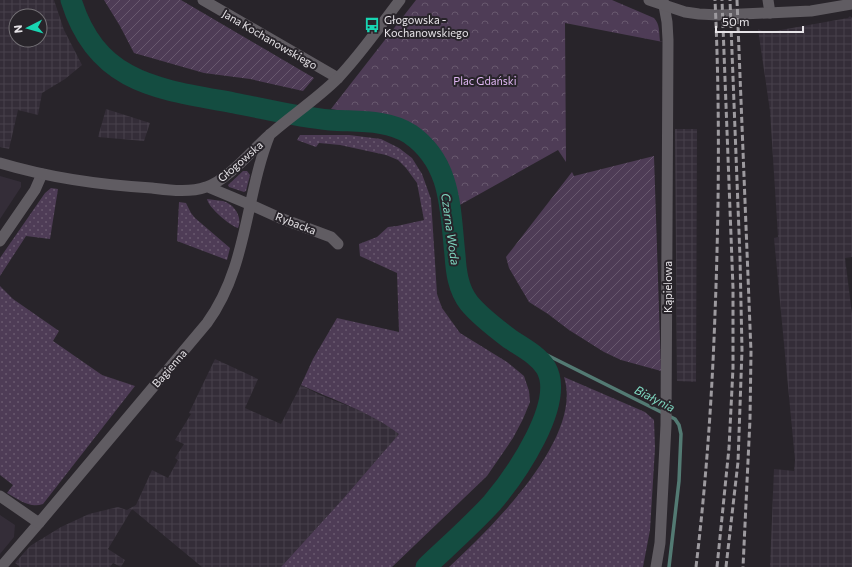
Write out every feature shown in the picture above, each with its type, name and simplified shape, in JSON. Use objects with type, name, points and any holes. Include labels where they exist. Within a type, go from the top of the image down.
[{"type":"street","name":"Jana Kochanowskiego","points":[[203,0],[338,78]]},
{"type":"street","name":"Głogowska","points":[[0,163],[77,181],[149,188],[195,190],[208,187],[228,174],[272,133],[338,78],[400,0]]},
{"type":"street","points":[[649,0],[664,3],[680,11],[699,14],[812,11],[852,4]]},
{"type":"street","points":[[768,0],[770,13]]},
{"type":"street","name":"Kąpielowa","points":[[656,567],[660,543],[666,425],[668,40],[664,3]]},
{"type":"street","name":"Bagienna","points":[[1,567],[211,317],[223,297],[238,259],[262,157],[272,133]]},
{"type":"street","points":[[0,241],[35,190],[42,174]]},
{"type":"street","name":"Rybacka","points":[[208,187],[280,218],[331,237],[338,244]]},
{"type":"street","points":[[0,496],[39,523]]},
{"type":"shaded area","points":[[0,0],[54,0],[64,30],[82,65],[65,79],[42,93],[38,115],[18,110],[9,149],[0,147]]},
{"type":"shaded area","points":[[850,16],[852,18],[852,257],[845,258],[852,314],[852,567],[770,567],[774,469],[794,471],[795,460],[774,238],[778,237],[770,111],[758,29],[764,33],[848,18]]},
{"type":"shaded area","points":[[106,109],[150,123],[144,141],[98,137]]},
{"type":"shaded area","points":[[675,129],[697,129],[696,382],[677,381]]},
{"type":"shaded area","points":[[0,176],[21,182],[21,187],[0,219]]},
{"type":"shaded area","points":[[215,359],[258,379],[245,408],[281,424],[301,385],[320,395],[374,416],[400,433],[281,567],[202,567],[132,509],[108,549],[125,560],[121,567],[113,563],[110,567],[20,567],[15,563],[30,546],[61,527],[89,514],[118,507],[127,510],[136,505],[152,470],[168,478],[178,460],[175,458],[184,444],[175,440],[191,414],[189,413]]},
{"type":"shaded area","points":[[0,515],[15,525],[14,537],[0,554]]},
{"type":"green space","points":[[104,0],[181,0],[314,78],[303,91],[250,79],[204,73],[134,53]]},
{"type":"green space","name":"Plac Gdański","points":[[416,0],[612,0],[654,18],[658,26],[660,41],[663,42],[565,23],[566,162],[558,150],[458,206],[456,189],[447,161],[435,144],[423,133],[408,123],[331,109]]},
{"type":"green space","points":[[300,135],[349,135],[381,139],[399,148],[412,158],[422,174],[431,199],[437,294],[442,308],[460,333],[507,362],[524,376],[529,391],[530,402],[523,419],[513,438],[487,476],[392,567],[281,567],[399,434],[376,419],[352,407],[301,385],[313,359],[337,318],[399,332],[397,273],[360,256],[359,244],[377,237],[388,227],[424,220],[417,183],[398,160],[386,155],[340,145],[319,143],[316,147],[297,140]]},
{"type":"green space","points":[[654,156],[661,371],[621,360],[604,352],[529,302],[509,268],[506,257],[572,172],[574,176]]},
{"type":"green space","points":[[243,171],[247,171],[250,175],[246,191],[244,192],[229,187],[228,185]]},
{"type":"green space","points":[[51,188],[58,189],[50,239],[26,236],[0,276],[0,258],[45,193]]},
{"type":"green space","points":[[207,199],[223,201],[231,205],[238,215],[238,228],[234,227],[220,216],[211,207]]},
{"type":"green space","points":[[179,202],[186,203],[195,218],[230,248],[227,260],[177,241]]},
{"type":"green space","points":[[0,286],[13,299],[59,331],[53,341],[102,375],[135,386],[43,504],[38,505],[24,503],[7,493],[13,485],[0,475]]},
{"type":"green space","points":[[564,377],[645,412],[654,420],[655,448],[650,530],[643,567],[449,567],[509,506],[529,481],[547,454],[560,427],[566,401]]},
{"type":"waterway","name":"Czarna Woda","points":[[71,0],[82,28],[97,50],[114,66],[134,78],[180,93],[294,115],[318,119],[371,122],[391,126],[410,134],[424,146],[434,159],[441,173],[450,205],[457,274],[465,298],[488,322],[539,359],[546,368],[550,383],[549,400],[544,419],[524,458],[513,475],[492,503],[468,528],[426,567]]},
{"type":"waterway","name":"Białynia","points":[[533,355],[547,355],[675,419],[679,425],[681,434],[679,481],[669,567]]},
{"type":"railway","points":[[696,567],[708,441],[716,275],[718,118],[715,0]]},
{"type":"railway","points":[[717,567],[729,448],[733,368],[733,288],[722,0]]},
{"type":"railway","points":[[726,567],[738,462],[742,350],[730,0]]},
{"type":"railway","points":[[737,0],[751,352],[750,419],[743,567]]},
{"type":"place","name":"Głogowska - Kochanowskiego","points":[[372,25]]}]
